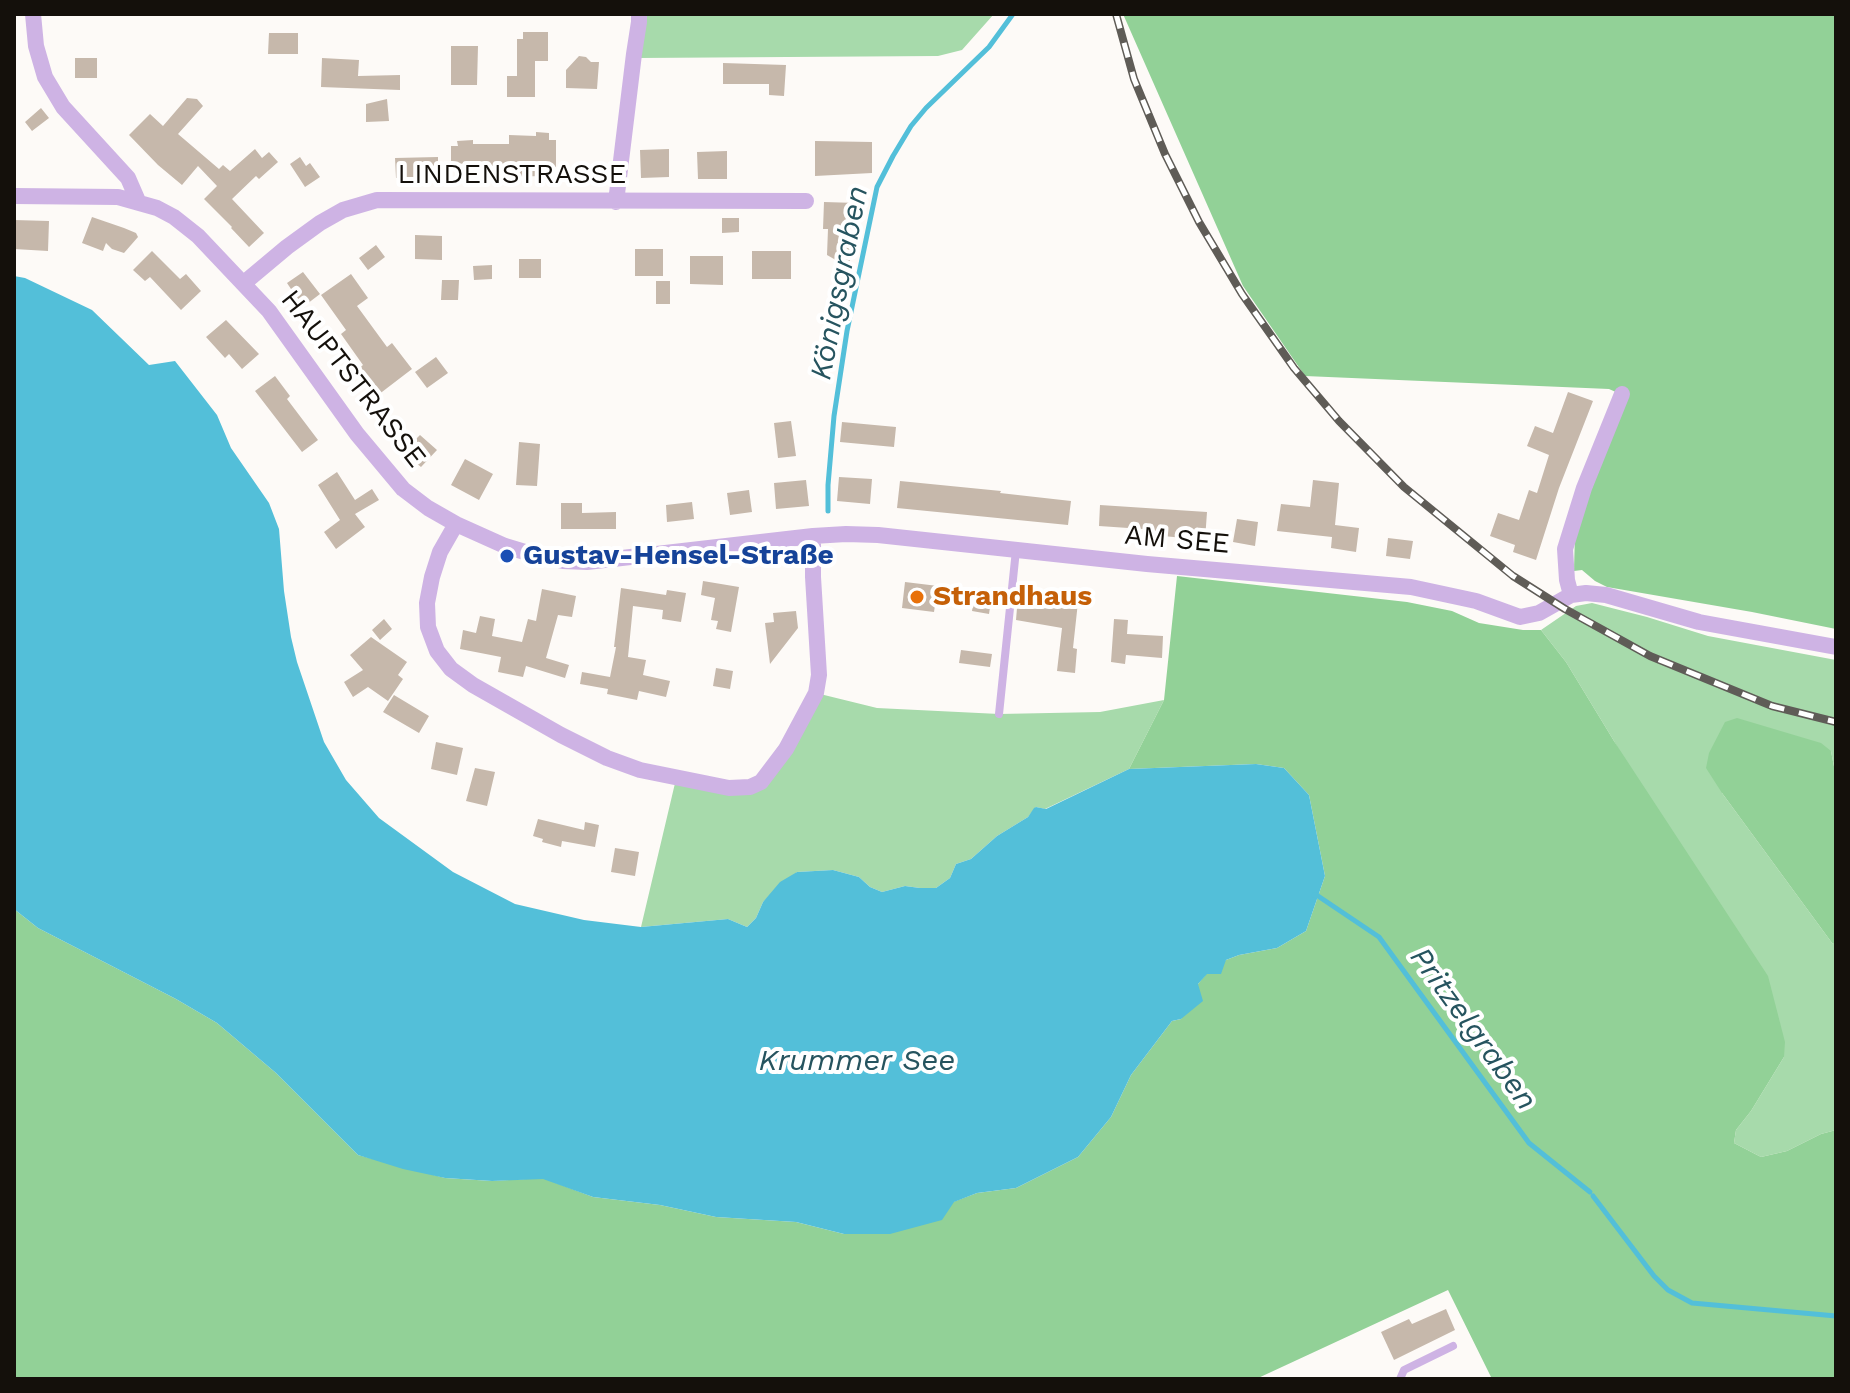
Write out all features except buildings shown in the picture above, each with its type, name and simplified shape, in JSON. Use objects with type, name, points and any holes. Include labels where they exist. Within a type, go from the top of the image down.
[{"type":"street","points":[[33,14],[36,46],[45,77],[63,107],[128,178],[138,201]]},
{"type":"street","points":[[616,202],[639,14]]},
{"type":"street","name":"HAUPTSTRASSE","points":[[14,196],[118,197],[157,208],[186,227],[269,311],[357,434],[393,478],[428,508],[505,546],[575,562],[656,556],[813,536]]},
{"type":"street","name":"LINDENSTRASSE","points":[[244,283],[320,223],[343,210],[377,200],[806,201]]},
{"type":"street","points":[[1622,394],[1584,488],[1565,549],[1571,595],[1606,595],[1699,622],[1836,647]]},
{"type":"street","points":[[456,524],[440,552],[427,603],[428,627],[437,651],[451,669],[473,685],[607,758],[640,770],[729,788],[750,787],[761,782],[786,749],[816,693],[819,675],[813,536]]},
{"type":"street","name":"AM SEE","points":[[813,536],[878,535],[1147,564],[1411,587],[1476,601],[1520,617],[1539,613],[1571,595]]},
{"type":"lane","points":[[999,714],[1016,549]]},
{"type":"lane","points":[[1400,1379],[1404,1370],[1453,1346]]},
{"type":"green space","points":[[642,14],[994,14],[962,50],[938,56],[637,58]]},
{"type":"green space","points":[[1123,14],[1836,14],[1836,629],[1607,587],[1582,570],[1574,571],[1575,532],[1627,397],[1609,389],[1305,376],[1243,286]]},
{"type":"green space","points":[[1177,576],[1407,602],[1452,611],[1479,623],[1541,630],[1566,662],[1768,976],[1785,1042],[1784,1057],[1736,1130],[1734,1143],[1761,1157],[1787,1151],[1836,1130],[1836,1379],[1492,1379],[1448,1290],[1256,1379],[14,1379],[14,909],[38,928],[217,1023],[276,1073],[358,1155],[445,1178],[492,1181],[543,1178],[593,1197],[660,1205],[716,1217],[796,1222],[844,1234],[977,1193],[1016,1188],[1078,1157],[1111,1117],[1131,1075],[1172,1021],[1181,1019],[1198,984],[1207,973],[1226,960],[1277,948],[1306,931],[1325,876],[1309,795],[1284,768],[1256,764],[1129,769],[1164,700]]},
{"type":"green space","points":[[1592,603],[1708,636],[1836,660],[1836,777],[1831,751],[1722,793],[1836,945],[1836,1130],[1787,1151],[1761,1157],[1734,1143],[1736,1130],[1784,1057],[1614,741],[1566,662],[1541,630],[1576,606]]},
{"type":"green space","points":[[816,693],[877,708],[999,714],[1100,712],[1164,700],[1129,769],[1045,809],[1036,807],[1028,817],[997,836],[971,859],[956,864],[950,878],[936,888],[905,886],[882,892],[859,877],[833,870],[797,872],[763,902],[756,918],[747,927],[728,919],[641,927],[676,779],[750,787]]},
{"type":"green space","points":[[1737,718],[1821,743],[1831,751],[1836,777],[1836,945],[1706,768],[1709,753],[1725,722]]},
{"type":"water","name":"Krummer See","points":[[14,276],[25,278],[92,310],[149,365],[175,361],[217,415],[231,448],[269,503],[279,529],[284,591],[297,662],[324,742],[346,780],[379,818],[453,872],[515,904],[584,920],[641,927],[728,919],[747,927],[780,882],[797,872],[833,870],[859,877],[882,892],[905,886],[936,888],[950,878],[956,864],[971,859],[997,836],[1028,817],[1034,808],[1046,809],[1129,769],[1256,764],[1284,768],[1309,795],[1325,876],[1306,931],[1277,948],[1226,960],[1221,974],[1207,974],[1198,984],[1203,1001],[1181,1019],[1172,1021],[1131,1075],[1111,1117],[1078,1157],[1016,1188],[977,1193],[954,1202],[942,1220],[890,1234],[844,1234],[796,1222],[716,1217],[660,1205],[593,1197],[543,1179],[492,1181],[445,1178],[358,1155],[276,1073],[217,1023],[38,928],[14,909]]},
{"type":"waterway","name":"Königsgraben","points":[[828,511],[834,416],[847,331],[877,187],[911,126],[989,47],[1013,14]]},
{"type":"waterway","name":"Pritzelgraben","points":[[1314,895],[1379,937],[1529,1143],[1590,1192]]},
{"type":"waterway","name":"Pritzelgraben","points":[[1593,1196],[1654,1276],[1668,1290],[1692,1303],[1836,1316]]},
{"type":"railway","points":[[1116,14],[1134,79],[1165,154],[1199,222],[1242,294],[1294,368],[1339,421],[1404,487],[1513,576],[1650,656],[1772,706],[1836,722]]},
{"type":"place","name":"Gustav-Hensel-Straße","points":[[507,556]]},
{"type":"place","name":"Strandhaus","points":[[917,597]]}]
